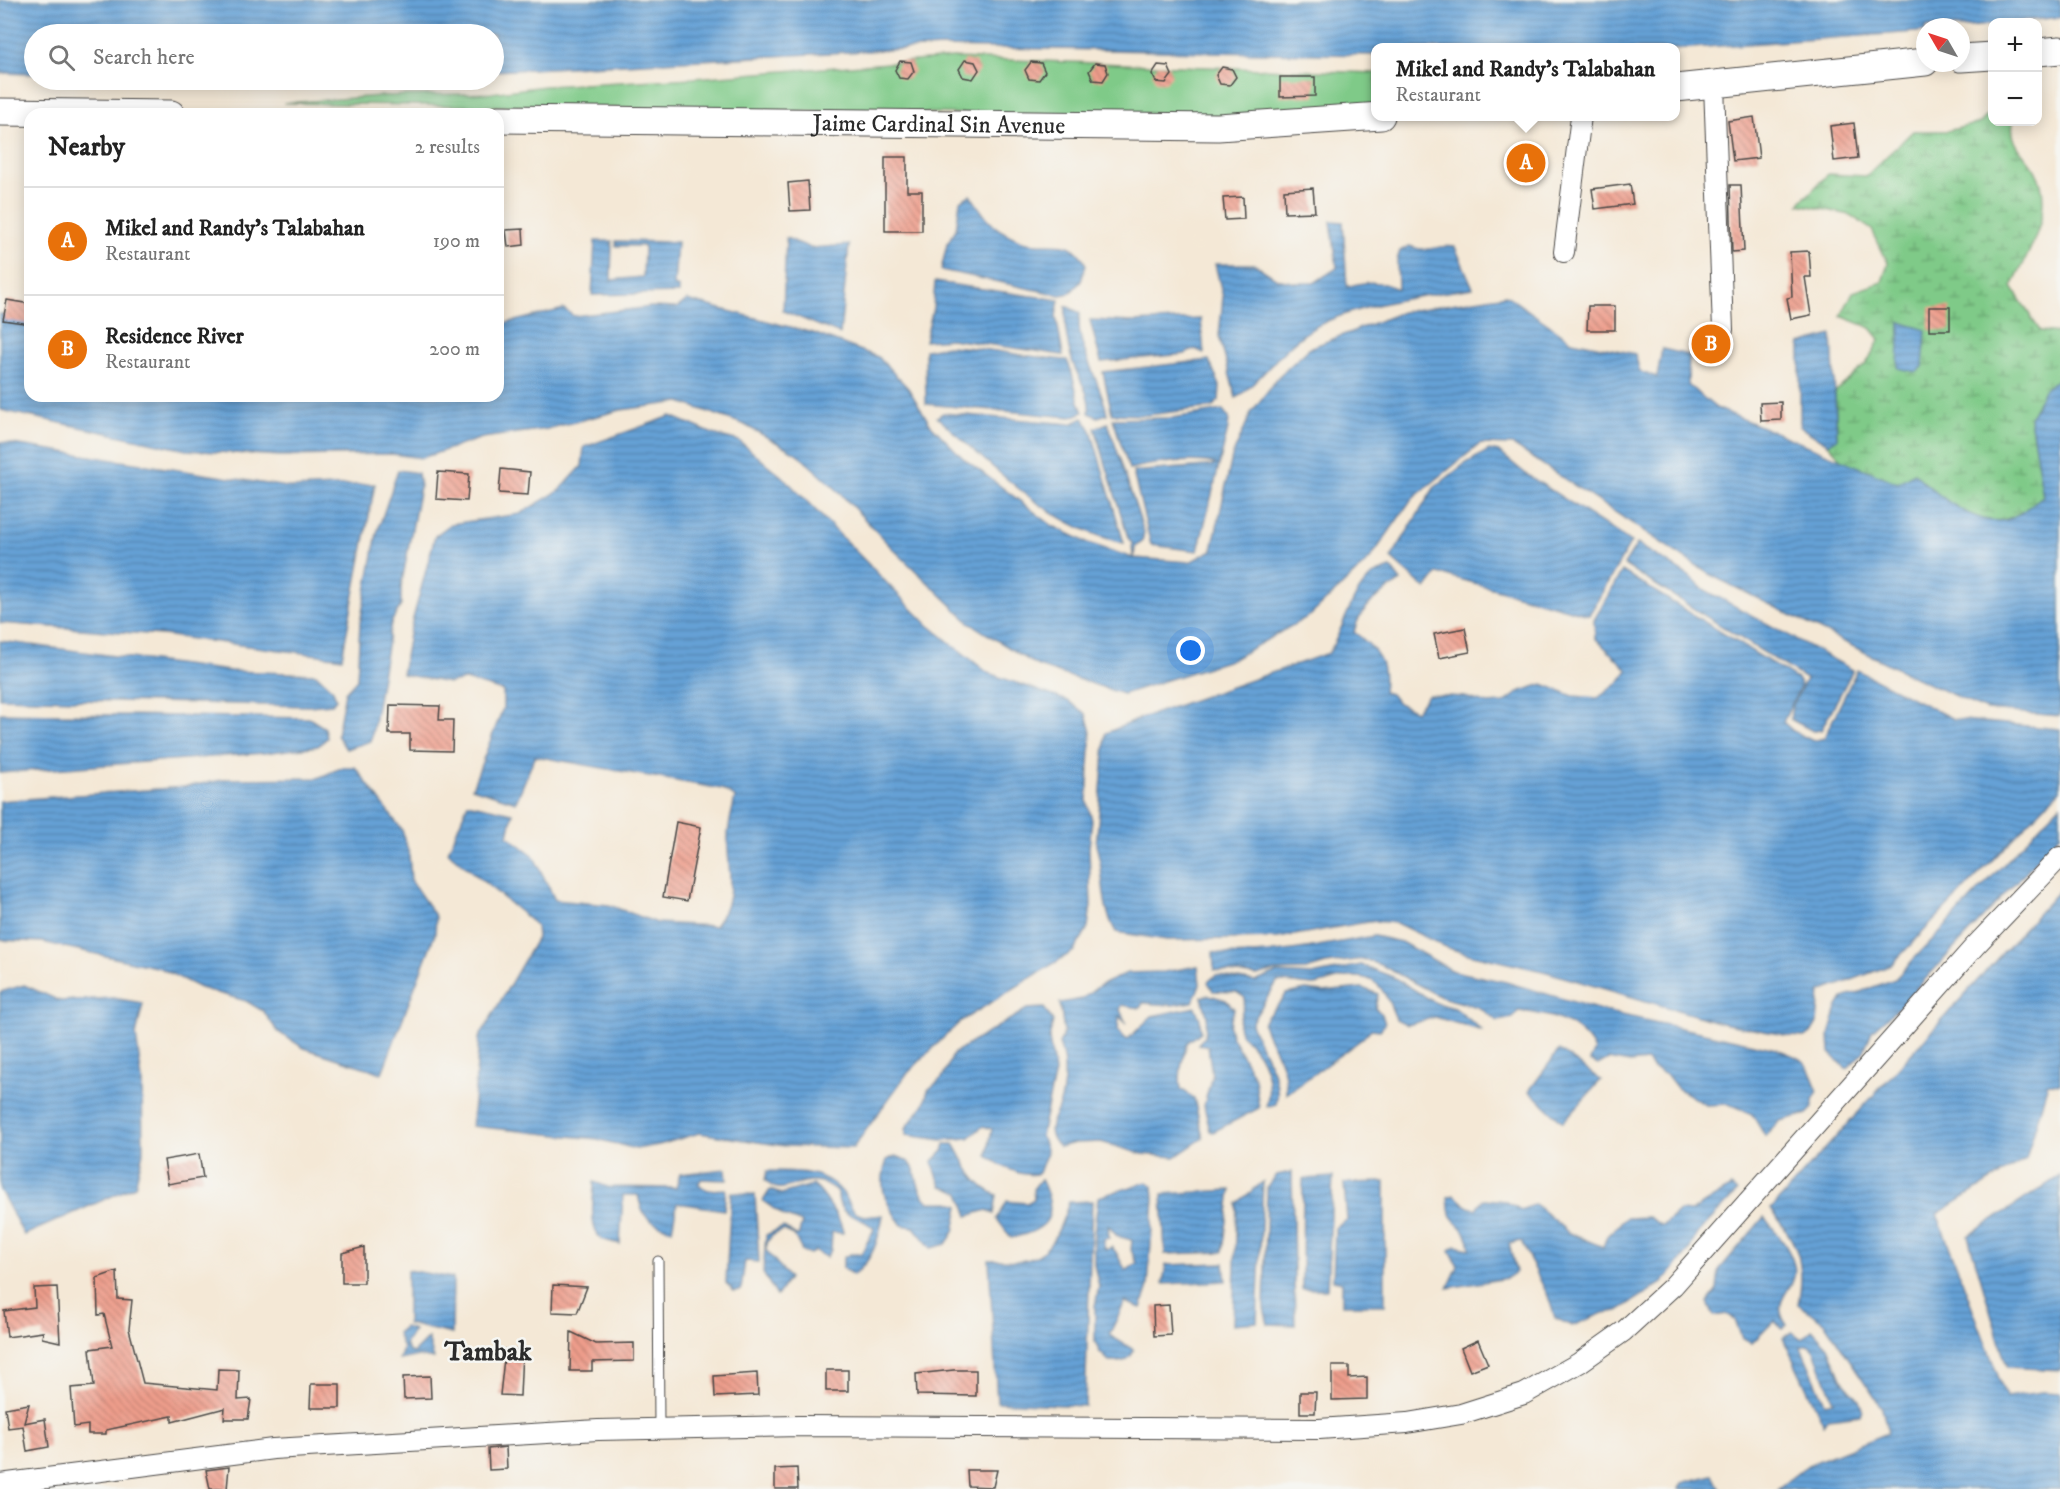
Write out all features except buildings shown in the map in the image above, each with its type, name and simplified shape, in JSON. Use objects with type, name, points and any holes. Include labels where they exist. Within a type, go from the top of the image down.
[{"type":"main road","points":[[2042,52],[2060,50]]},
{"type":"main road","points":[[1970,57],[1988,56]]},
{"type":"main road","points":[[1680,88],[1916,63]]},
{"type":"main road","points":[[0,112],[24,112]]},
{"type":"main road","name":"Jaime Cardinal Sin Avenue","points":[[504,119],[1218,127],[1371,118]]},
{"type":"street","points":[[1714,85],[1723,330]]},
{"type":"street","points":[[1564,252],[1580,121]]},
{"type":"street","points":[[0,1484],[273,1449],[659,1428],[799,1426],[1319,1429],[1407,1423],[1461,1414],[1524,1394],[1579,1363],[1624,1331],[1673,1286],[1975,946],[2060,857]]},
{"type":"lane","points":[[658,1261],[659,1428]]},
{"type":"green space","points":[[954,58],[1371,73],[1371,108],[1239,118],[284,103],[379,96],[491,93],[545,86],[694,78]]},
{"type":"green space","points":[[1988,115],[1988,126],[2012,126],[2013,136],[2035,170],[2041,185],[2042,215],[2038,230],[2012,287],[2040,331],[2060,333],[2060,377],[2044,390],[2030,418],[2043,496],[2020,513],[2000,520],[1986,519],[1959,509],[1914,473],[1898,484],[1845,463],[1828,444],[1837,438],[1835,392],[1866,364],[1880,339],[1871,328],[1841,316],[1853,292],[1882,282],[1888,263],[1872,230],[1850,215],[1799,204],[1828,174],[1866,176],[1913,131],[1947,131],[1980,123]]},
{"type":"water","points":[[0,0],[2060,0],[2060,17],[1988,18],[1988,25],[1970,27],[1970,18],[1916,18],[1916,32],[1680,49],[1680,43],[1371,43],[1371,55],[942,47],[504,70],[504,24],[24,24],[24,74],[0,73]]},
{"type":"water","points":[[970,195],[991,223],[1008,235],[1030,243],[1065,245],[1076,251],[1086,265],[1081,281],[1070,293],[1060,295],[941,270],[947,244],[956,229],[960,201]]},
{"type":"water","points":[[1331,221],[1343,222],[1347,287],[1372,282],[1398,289],[1397,260],[1400,251],[1409,246],[1423,249],[1455,247],[1473,288],[1389,302],[1327,321],[1300,337],[1236,398],[1219,336],[1223,297],[1215,264],[1254,264],[1277,279],[1296,283],[1314,283],[1337,268]]},
{"type":"water","points":[[786,238],[811,248],[849,245],[840,334],[783,311]]},
{"type":"water","points":[[595,241],[612,241],[611,280],[643,277],[644,246],[616,246],[616,241],[677,242],[674,286],[679,288],[679,293],[592,295]]},
{"type":"water","points":[[935,282],[1059,300],[1056,316],[1063,355],[951,339],[925,341],[933,308]]},
{"type":"water","points":[[1506,295],[1572,341],[1635,354],[1640,372],[1657,377],[1662,349],[1689,355],[1688,385],[1716,408],[1898,483],[1914,473],[1959,509],[1986,520],[2000,521],[2012,518],[2043,496],[2030,418],[2044,390],[2060,377],[2060,716],[1986,710],[1914,677],[1709,574],[1513,445],[1480,444],[1411,500],[1370,559],[1311,615],[1233,659],[1123,694],[1038,666],[971,624],[890,546],[834,487],[796,453],[743,424],[680,402],[621,410],[547,429],[482,438],[422,458],[392,454],[281,456],[186,450],[0,410],[0,314],[24,319],[24,402],[504,402],[504,324],[564,309],[574,316],[651,307],[677,308],[687,300],[813,333],[878,357],[908,388],[930,424],[962,457],[1053,526],[1088,543],[1133,558],[1132,543],[1128,538],[1095,428],[1108,423],[1144,532],[1142,542],[1135,547],[1134,558],[1190,562],[1212,550],[1232,457],[1251,413],[1279,376],[1310,348],[1402,312]]},
{"type":"water","points":[[1066,306],[1080,313],[1079,325],[1084,350],[1107,414],[1098,417],[1089,413],[1086,393],[1071,356],[1066,328]]},
{"type":"water","points":[[1201,319],[1204,353],[1195,349],[1185,354],[1101,362],[1090,320],[1133,322]]},
{"type":"water","points":[[1900,322],[1926,330],[1923,367],[1916,372],[1898,368]]},
{"type":"water","points":[[1832,335],[1837,438],[1828,444],[1800,427],[1800,344]]},
{"type":"water","points":[[947,346],[1067,360],[1083,412],[1071,417],[926,404],[925,350]]},
{"type":"water","points":[[1209,360],[1220,386],[1219,400],[1213,407],[1147,415],[1112,414],[1103,372]]},
{"type":"water","points":[[1223,410],[1229,418],[1228,429],[1198,551],[1151,545],[1133,472],[1217,465],[1187,461],[1129,469],[1113,419],[1172,418]]},
{"type":"water","points":[[943,413],[1071,424],[1083,418],[1091,430],[1124,543],[1097,535],[1071,523],[1023,492],[937,417]]},
{"type":"water","points":[[671,416],[713,434],[739,441],[786,480],[928,625],[988,673],[1068,701],[1086,714],[1091,732],[1087,802],[1092,820],[1089,848],[1091,905],[1088,928],[1074,951],[961,1021],[906,1075],[853,1148],[785,1146],[699,1133],[636,1149],[597,1139],[472,1126],[479,1038],[537,938],[536,925],[448,852],[468,803],[513,813],[508,836],[533,855],[555,900],[609,905],[657,923],[715,926],[723,914],[730,892],[728,834],[735,797],[722,789],[535,756],[516,802],[472,788],[503,708],[503,691],[465,680],[449,683],[402,674],[409,634],[435,536],[451,524],[520,514],[560,490],[582,466],[584,447]]},
{"type":"water","points":[[0,442],[293,488],[375,484],[342,658],[162,635],[0,623]]},
{"type":"water","points":[[1489,450],[1499,452],[1526,474],[1631,542],[1589,615],[1438,573],[1426,589],[1391,558],[1434,488],[1463,465]]},
{"type":"water","points":[[398,470],[418,473],[420,487],[401,587],[401,605],[391,623],[371,741],[346,749],[337,735],[345,692],[357,679],[360,623],[377,533]]},
{"type":"water","points":[[1637,544],[1689,576],[1703,589],[1853,670],[1821,730],[1813,731],[1790,719],[1792,707],[1806,679],[1624,565]]},
{"type":"water","points":[[1391,568],[1401,581],[1366,608],[1354,632],[1375,651],[1379,658],[1384,672],[1383,692],[1391,694],[1398,703],[1416,711],[1428,695],[1465,697],[1488,704],[1504,703],[1521,691],[1543,684],[1573,696],[1598,698],[1620,681],[1628,670],[1595,638],[1594,620],[1622,571],[1797,679],[1801,685],[1783,722],[1793,731],[1813,741],[1824,738],[1857,670],[1953,719],[2060,729],[2060,790],[1891,965],[1820,992],[1817,1023],[1811,1033],[1804,1037],[1722,1023],[1543,971],[1472,955],[1448,948],[1396,923],[1376,921],[1278,938],[1167,940],[1116,932],[1107,911],[1096,845],[1106,733],[1139,719],[1329,653],[1353,601],[1365,583],[1373,575]]},
{"type":"water","points":[[0,641],[230,671],[316,674],[333,690],[336,699],[332,704],[308,706],[0,698]]},
{"type":"water","points":[[0,713],[309,718],[325,728],[327,738],[318,746],[264,753],[0,773]]},
{"type":"water","points":[[343,767],[355,767],[402,830],[409,854],[411,881],[436,917],[435,934],[382,1073],[304,1048],[278,1032],[263,1011],[246,1001],[200,988],[160,968],[42,942],[0,940],[0,801],[184,787],[228,779],[318,778]]},
{"type":"water","points":[[2060,805],[2060,835],[1902,1004],[1872,1031],[1864,1051],[1847,1069],[1830,1053],[1829,1035],[1837,1008],[1843,998],[1895,979]]},
{"type":"water","points":[[2060,889],[2060,1084],[2048,1083],[2026,1159],[1937,1214],[2006,1397],[2042,1392],[2060,1393],[2060,1489],[1777,1489],[1808,1465],[1888,1433],[1882,1408],[1825,1323],[1798,1304],[1801,1275],[1797,1253],[1793,1242],[1771,1209]]},
{"type":"water","points":[[1374,936],[1401,942],[1453,971],[1506,982],[1604,1011],[1776,1049],[1804,1062],[1818,1091],[1813,1100],[1813,1108],[1807,1114],[1780,1121],[1765,1136],[1752,1114],[1729,1104],[1706,1105],[1677,1088],[1667,1075],[1654,1069],[1647,1061],[1630,1063],[1608,1059],[1598,1065],[1590,1061],[1595,1050],[1588,1040],[1581,1032],[1562,1021],[1541,1014],[1518,1011],[1513,1018],[1498,1021],[1478,1007],[1441,997],[1383,966],[1363,959],[1326,964],[1306,970],[1275,971],[1257,976],[1214,970],[1213,952],[1270,953]]},
{"type":"water","points":[[1361,965],[1393,977],[1436,1003],[1455,1008],[1483,1031],[1435,1017],[1408,1025],[1396,1019],[1388,999],[1378,985],[1364,977],[1341,978],[1314,985],[1277,982],[1251,1023],[1269,1062],[1278,1094],[1276,1104],[1266,1107],[1268,1083],[1265,1068],[1258,1054],[1239,1030],[1245,998],[1236,992],[1213,991],[1208,982],[1216,975],[1255,982],[1276,973],[1312,975]]},
{"type":"water","points":[[1198,966],[1200,984],[1193,1002],[1172,1005],[1143,1003],[1140,1008],[1122,1005],[1120,1010],[1126,1023],[1119,1016],[1118,1031],[1127,1040],[1152,1016],[1195,1007],[1200,1019],[1201,1032],[1187,1043],[1181,1066],[1180,1084],[1181,1089],[1194,1098],[1203,1138],[1175,1157],[1142,1154],[1101,1142],[1075,1143],[1059,1147],[1053,1140],[1050,1129],[1061,1100],[1064,1079],[1063,1057],[1059,1044],[1064,1032],[1060,1003],[1082,999],[1099,986],[1127,973],[1164,972]]},
{"type":"water","points":[[24,985],[60,1001],[113,998],[143,1003],[136,1035],[142,1080],[143,1152],[135,1186],[24,1235],[0,1190],[0,992]]},
{"type":"water","points":[[1362,988],[1378,994],[1375,1008],[1382,1014],[1385,1024],[1380,1030],[1371,1029],[1362,1039],[1286,1094],[1282,1065],[1263,1024],[1268,1016],[1286,994],[1306,990],[1323,992]]},
{"type":"water","points":[[1209,995],[1226,1000],[1234,1009],[1229,1026],[1231,1035],[1255,1079],[1259,1108],[1213,1132],[1210,1131],[1204,1106],[1212,1075],[1208,1046],[1198,1044],[1205,1036],[1207,1016],[1202,997]]},
{"type":"water","points":[[1044,1008],[1053,1021],[1049,1039],[1055,1072],[1041,1136],[1047,1152],[1039,1173],[1019,1173],[987,1156],[992,1129],[983,1126],[969,1138],[942,1140],[906,1135],[906,1128],[924,1104],[928,1090],[942,1078],[954,1053],[1027,1009]]},
{"type":"water","points":[[1559,1050],[1601,1080],[1563,1122],[1529,1091]]},
{"type":"water","points":[[945,1144],[954,1144],[976,1180],[997,1195],[994,1214],[987,1210],[968,1216],[960,1193],[941,1186],[932,1162],[943,1151]]},
{"type":"water","points":[[895,1156],[904,1159],[914,1169],[919,1188],[929,1202],[950,1202],[959,1206],[954,1232],[946,1244],[931,1248],[914,1227],[902,1225],[891,1209],[884,1194],[883,1178],[887,1160]]},
{"type":"water","points":[[726,1169],[727,1180],[701,1179],[698,1185],[708,1190],[726,1189],[724,1210],[677,1203],[672,1230],[645,1215],[638,1195],[623,1195],[620,1244],[605,1240],[597,1234],[593,1220],[594,1182],[608,1187],[676,1188],[680,1174]]},
{"type":"water","points":[[767,1171],[802,1172],[827,1179],[841,1191],[856,1213],[870,1216],[883,1215],[874,1248],[866,1263],[853,1275],[843,1268],[843,1258],[850,1254],[861,1254],[874,1229],[841,1208],[838,1192],[826,1184],[815,1181],[780,1188],[773,1186],[765,1180]]},
{"type":"water","points":[[1292,1172],[1295,1325],[1268,1324],[1264,1308],[1267,1187],[1277,1175]]},
{"type":"water","points":[[2060,1176],[2060,1370],[2007,1367],[1968,1236]]},
{"type":"water","points":[[1333,1177],[1327,1289],[1302,1289],[1303,1179]]},
{"type":"water","points":[[1041,1179],[1050,1202],[1048,1219],[1035,1230],[1011,1238],[997,1219],[1007,1201],[1027,1203],[1034,1199],[1033,1189]]},
{"type":"water","points":[[1147,1182],[1153,1186],[1148,1286],[1141,1308],[1125,1302],[1109,1335],[1134,1350],[1130,1357],[1122,1361],[1110,1362],[1099,1351],[1095,1341],[1095,1306],[1099,1286],[1094,1265],[1094,1235],[1098,1197]],"holes":[[[1108,1225],[1117,1236],[1132,1240],[1131,1250],[1137,1263],[1127,1270],[1114,1249],[1111,1247],[1107,1250],[1104,1247],[1104,1239],[1109,1238]]]},
{"type":"water","points":[[1263,1182],[1257,1322],[1233,1324],[1237,1203]]},
{"type":"water","points":[[1385,1182],[1385,1305],[1342,1305],[1342,1282],[1333,1280],[1335,1228],[1347,1220],[1344,1183]]},
{"type":"water","points":[[812,1185],[831,1207],[843,1233],[832,1232],[831,1250],[826,1257],[815,1251],[810,1254],[802,1251],[794,1235],[783,1230],[770,1237],[766,1250],[789,1278],[777,1296],[763,1273],[766,1235],[783,1227],[798,1236],[802,1223],[784,1216],[763,1201],[770,1190],[781,1194]]},
{"type":"water","points":[[1731,1187],[1737,1192],[1697,1234],[1688,1252],[1662,1283],[1618,1311],[1603,1313],[1572,1326],[1555,1318],[1548,1296],[1521,1241],[1509,1244],[1516,1272],[1507,1278],[1448,1288],[1458,1266],[1450,1250],[1456,1246],[1470,1249],[1466,1234],[1450,1214],[1448,1197],[1454,1195],[1468,1207],[1476,1209],[1484,1199],[1505,1201],[1521,1210],[1535,1204],[1569,1233],[1603,1247],[1607,1236],[1626,1218],[1648,1217],[1662,1226],[1679,1211],[1691,1212]]},
{"type":"water","points":[[1231,1190],[1223,1252],[1165,1254],[1162,1194]]},
{"type":"water","points":[[731,1192],[755,1195],[759,1262],[745,1261],[741,1290],[734,1291],[726,1283]]},
{"type":"water","points":[[1092,1201],[1085,1406],[997,1402],[989,1260],[1017,1261],[1038,1256],[1052,1242],[1069,1202]]},
{"type":"water","points":[[1764,1217],[1789,1251],[1795,1274],[1780,1307],[1787,1325],[1782,1329],[1775,1320],[1752,1343],[1742,1339],[1735,1319],[1727,1314],[1714,1316],[1708,1302],[1717,1290],[1719,1270]]},
{"type":"water","points":[[1224,1263],[1226,1281],[1163,1284],[1166,1265]]},
{"type":"water","points":[[407,1270],[453,1278],[452,1334],[407,1324]]},
{"type":"water","points":[[404,1327],[414,1330],[405,1344],[408,1351],[413,1353],[428,1338],[434,1359],[418,1356],[399,1360],[403,1349],[397,1333]]},
{"type":"water","points":[[1812,1330],[1828,1347],[1841,1379],[1858,1398],[1862,1409],[1860,1415],[1828,1419],[1824,1425],[1783,1338],[1792,1332],[1802,1339]],"holes":[[[1809,1345],[1814,1351],[1834,1401],[1825,1403],[1801,1347]]]},
{"type":"water","points":[[1713,1475],[1720,1489],[1679,1489],[1682,1483]]},
{"type":"place","name":"Mikel and Randy's Talabahan","points":[[1526,163]]},
{"type":"place","name":"Residence River","points":[[1711,344]]},
{"type":"district","name":"Tambak","points":[[488,1351]]}]
